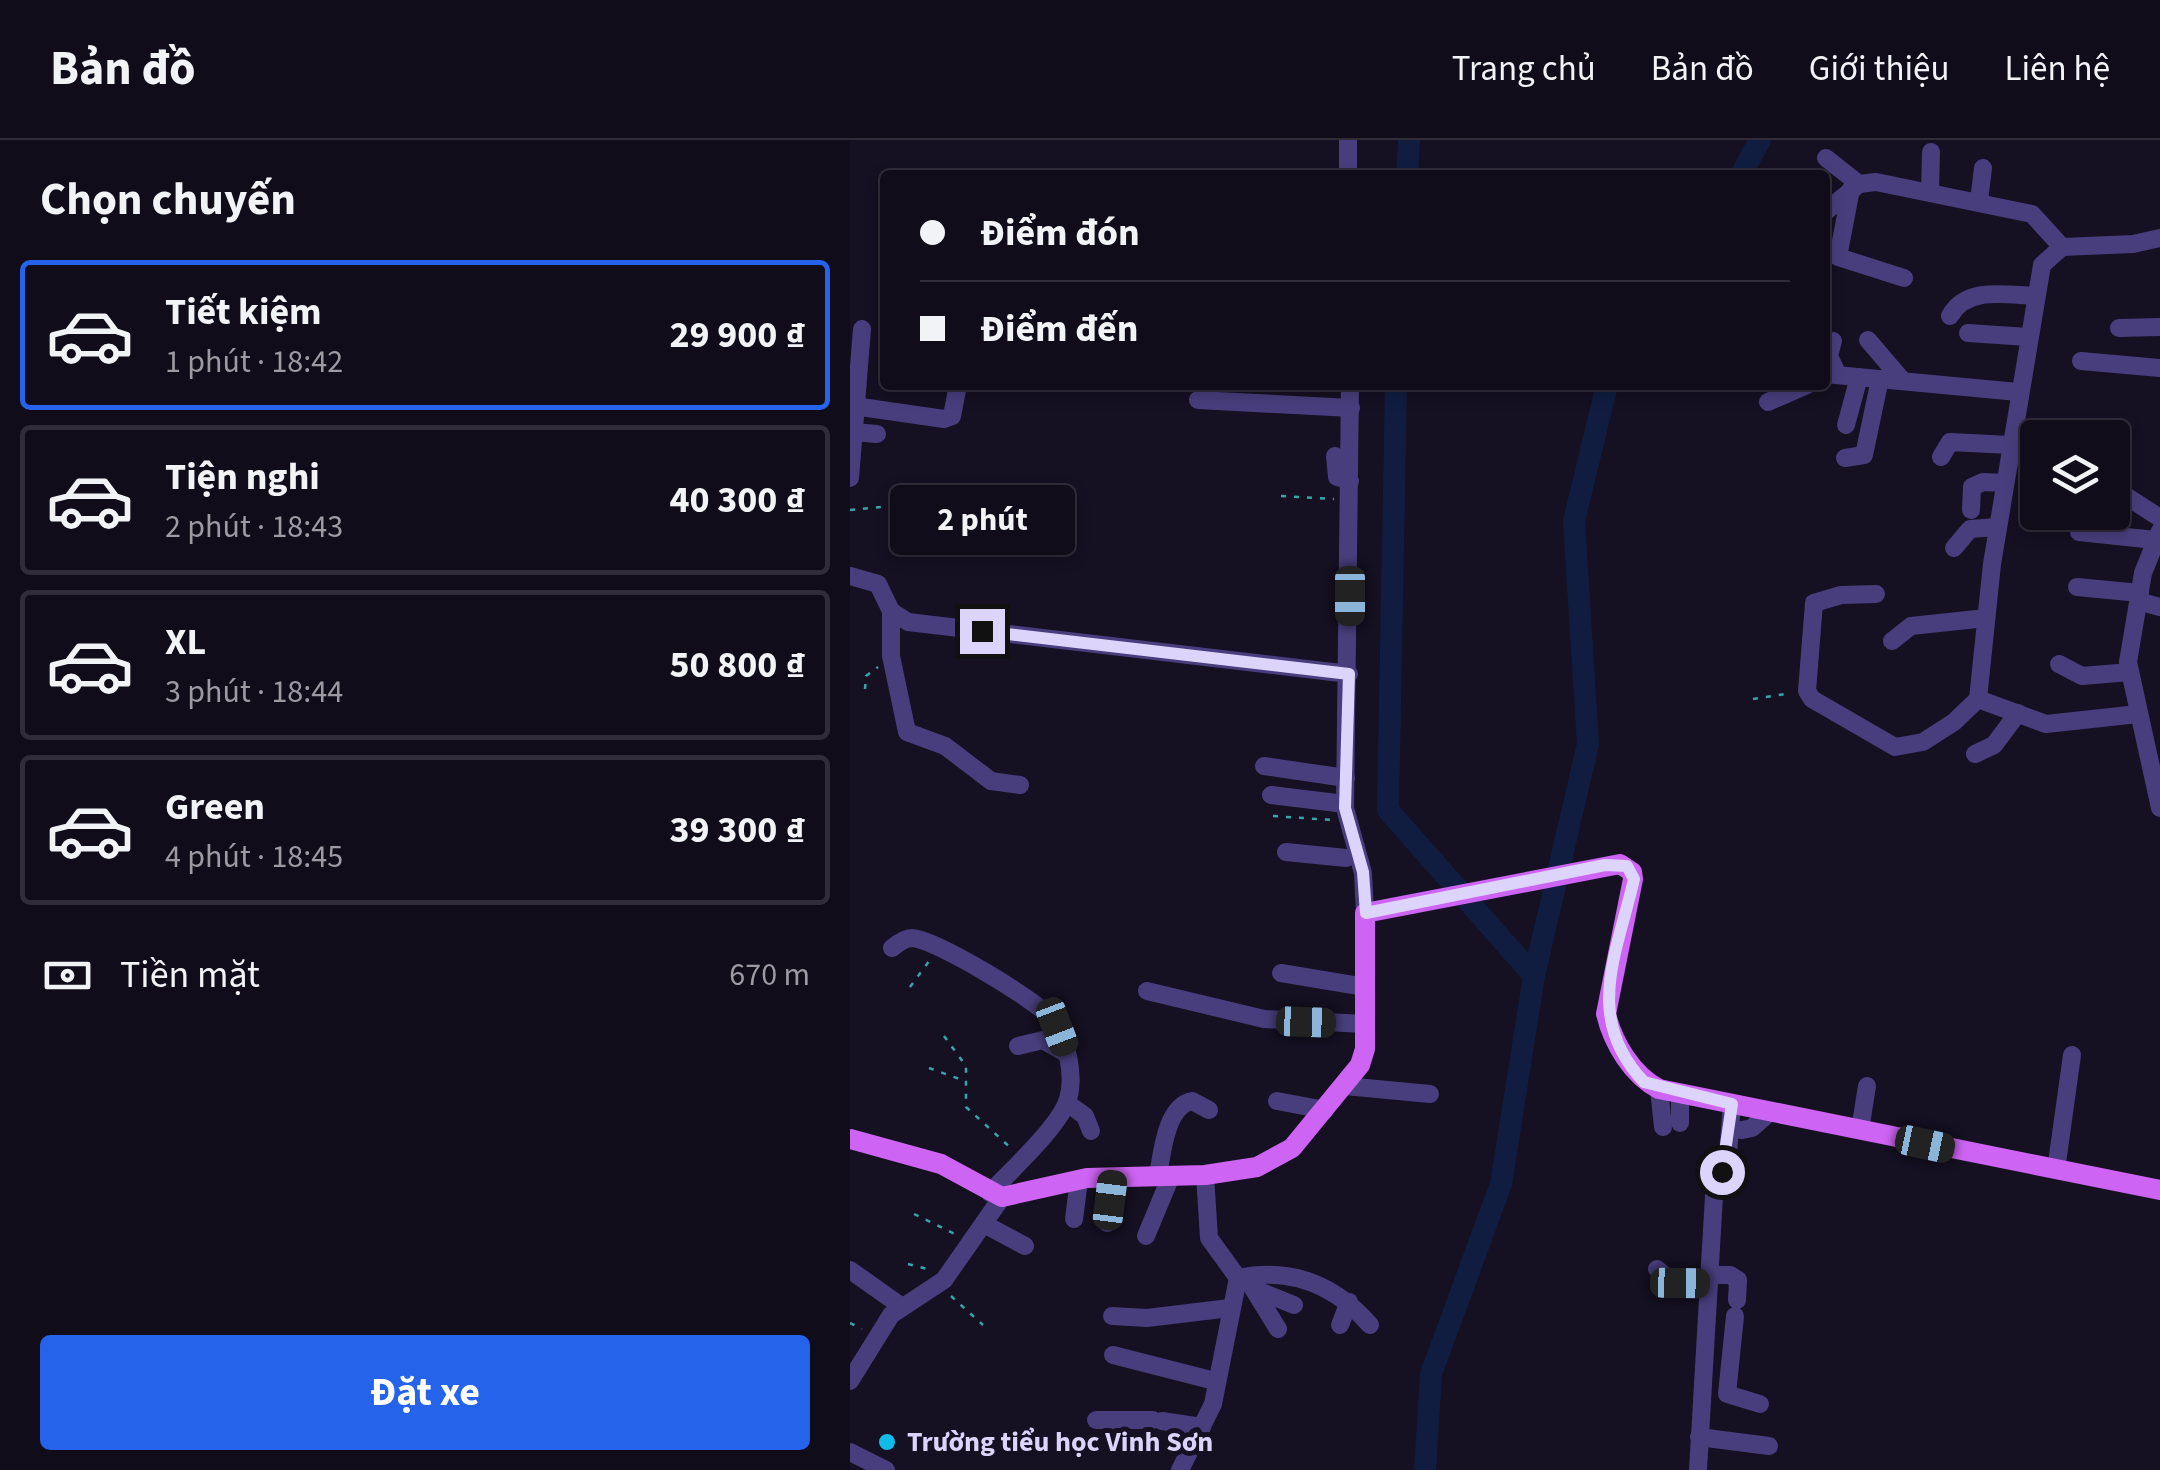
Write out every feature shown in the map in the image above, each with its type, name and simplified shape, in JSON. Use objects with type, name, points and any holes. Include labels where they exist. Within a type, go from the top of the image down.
[{"type":"main road","points":[[850,1139],[941,1164],[996,1195],[1079,1180],[1204,1175],[1276,1160],[1346,1086],[1360,1065],[1365,1024],[1366,913],[1605,865],[1627,866],[1634,879],[1607,999],[1610,1027],[1634,1071],[1669,1091],[2160,1190]]},
{"type":"street","points":[[1348,140],[1348,170]]},
{"type":"street","points":[[1930,192],[1931,152]]},
{"type":"street","points":[[1826,158],[1855,186]]},
{"type":"street","points":[[1979,201],[1983,168]]},
{"type":"street","points":[[1830,208],[1855,186],[1876,182],[2032,214],[2062,247]]},
{"type":"street","points":[[1855,186],[1838,257],[1904,278]]},
{"type":"street","points":[[1876,594],[1841,595],[1814,603],[1807,691],[1812,699],[1895,746],[1923,742],[1954,722],[1978,699],[2010,445],[2042,265],[2062,247],[2133,244],[2160,238]]},
{"type":"street","points":[[1950,316],[1964,300],[1983,294],[2035,296]]},
{"type":"street","points":[[2119,328],[2160,327]]},
{"type":"street","points":[[850,478],[862,329]]},
{"type":"street","points":[[1968,333],[2028,337]]},
{"type":"street","points":[[1868,340],[1903,381]]},
{"type":"street","points":[[1830,352],[1833,341]]},
{"type":"street","points":[[2081,361],[2160,368]]},
{"type":"street","points":[[1832,374],[2018,392]]},
{"type":"street","points":[[1846,424],[1858,377]]},
{"type":"street","points":[[1845,458],[1864,455],[1880,379]]},
{"type":"street","points":[[854,406],[944,420],[952,416],[957,390]]},
{"type":"street","points":[[1350,390],[1350,480],[1342,557],[1349,674],[1346,813],[1366,913]]},
{"type":"street","points":[[1768,402],[1796,390]]},
{"type":"street","points":[[1198,400],[1351,408]]},
{"type":"street","points":[[852,432],[877,434]]},
{"type":"street","points":[[1941,458],[1950,442],[2010,445]]},
{"type":"street","points":[[1335,456],[1338,478],[1350,480]]},
{"type":"street","points":[[1971,510],[1972,488],[1982,482],[2005,483]]},
{"type":"street","points":[[2130,499],[2160,518]]},
{"type":"street","points":[[1954,548],[1970,529],[1998,527]]},
{"type":"street","points":[[2080,532],[2158,536],[2128,651],[2160,808]]},
{"type":"street","points":[[850,576],[878,584],[891,611],[899,734],[944,746],[991,781],[1020,785]]},
{"type":"street","points":[[2077,587],[2139,598],[2160,607]]},
{"type":"street","points":[[891,611],[908,622],[1349,674]]},
{"type":"street","points":[[1892,641],[1910,626],[1986,618]]},
{"type":"street","points":[[2060,664],[2072,673],[2103,676],[2130,672]]},
{"type":"street","points":[[2103,676],[2106,698]]},
{"type":"street","points":[[1978,699],[2058,724],[2138,714]]},
{"type":"street","points":[[1975,754],[1994,745],[2018,713]]},
{"type":"street","points":[[1264,766],[1346,778]]},
{"type":"street","points":[[1271,795],[1346,813]]},
{"type":"street","points":[[1286,852],[1354,859]]},
{"type":"street","points":[[850,1382],[882,1326],[901,1306],[942,1281],[984,1224],[996,1195],[1022,1157],[1068,1103],[1067,1054],[1057,1027],[1042,1010],[938,948],[909,938],[892,948]]},
{"type":"street","points":[[1280,974],[1365,988]]},
{"type":"street","points":[[1147,991],[1264,1019],[1365,1024]]},
{"type":"street","points":[[1018,1046],[1043,1040],[1067,1054]]},
{"type":"street","points":[[2056,1170],[2072,1056]]},
{"type":"street","points":[[1346,1086],[1430,1094]]},
{"type":"street","points":[[1860,1130],[1867,1086]]},
{"type":"street","points":[[1669,1091],[1672,1125]]},
{"type":"street","points":[[1277,1100],[1324,1110]]},
{"type":"street","points":[[1146,1236],[1171,1121],[1186,1101],[1209,1110]]},
{"type":"street","points":[[1068,1103],[1085,1116],[1090,1130]]},
{"type":"street","points":[[1698,1470],[1714,1196],[1728,1154],[1732,1104]]},
{"type":"street","points":[[1742,1130],[1752,1128],[1770,1112]]},
{"type":"street","points":[[1155,1134],[1159,1176]]},
{"type":"street","points":[[1204,1175],[1209,1238],[1246,1281],[1278,1329]]},
{"type":"street","points":[[1107,1223],[1113,1177]]},
{"type":"street","points":[[1074,1218],[1079,1180]]},
{"type":"street","points":[[984,1224],[1025,1246]]},
{"type":"street","points":[[1656,1269],[1670,1280],[1730,1275],[1738,1280],[1727,1394],[1760,1404]]},
{"type":"street","points":[[850,1270],[901,1306]]},
{"type":"street","points":[[1180,1470],[1202,1427],[1230,1308],[1246,1281],[1284,1274],[1332,1290],[1370,1326]]},
{"type":"street","points":[[1246,1281],[1294,1305]]},
{"type":"street","points":[[1340,1325],[1349,1302]]},
{"type":"street","points":[[1112,1316],[1147,1318],[1230,1308]]},
{"type":"street","points":[[1113,1355],[1213,1379]]},
{"type":"street","points":[[1096,1420],[1158,1420],[1202,1427]]},
{"type":"street","points":[[1699,1437],[1768,1446]]},
{"type":"street","points":[[850,1452],[886,1470]]},
{"type":"path","points":[[1281,496],[1338,500]]},
{"type":"path","points":[[850,510],[890,506]]},
{"type":"path","points":[[865,689],[869,672],[892,660]]},
{"type":"path","points":[[1753,699],[1807,691]]},
{"type":"path","points":[[1273,816],[1346,813]]},
{"type":"path","points":[[910,987],[938,948]]},
{"type":"path","points":[[944,1036],[962,1056],[964,1094],[971,1114],[1022,1157]]},
{"type":"path","points":[[929,1068],[966,1081]]},
{"type":"path","points":[[914,1214],[972,1242]]},
{"type":"path","points":[[908,1264],[942,1281],[984,1325]]},
{"type":"waterway","points":[[1407,170],[1409,140]]},
{"type":"waterway","points":[[1744,170],[1760,140]]},
{"type":"waterway","points":[[1396,390],[1388,810],[1534,976],[1501,1184],[1431,1374],[1425,1470]]},
{"type":"waterway","points":[[1534,976],[1588,744],[1574,521],[1606,390]]},
{"type":"place","name":"Trường tiểu học Vinh Sơn","points":[[887,1442]]},
{"type":"route","points":[[982,631],[1349,674],[1345,808],[1363,872],[1366,913],[1605,865],[1627,866],[1634,879],[1607,999],[1610,1027],[1644,1082],[1659,1089],[1732,1104],[1728,1154],[1722,1172]]}]
